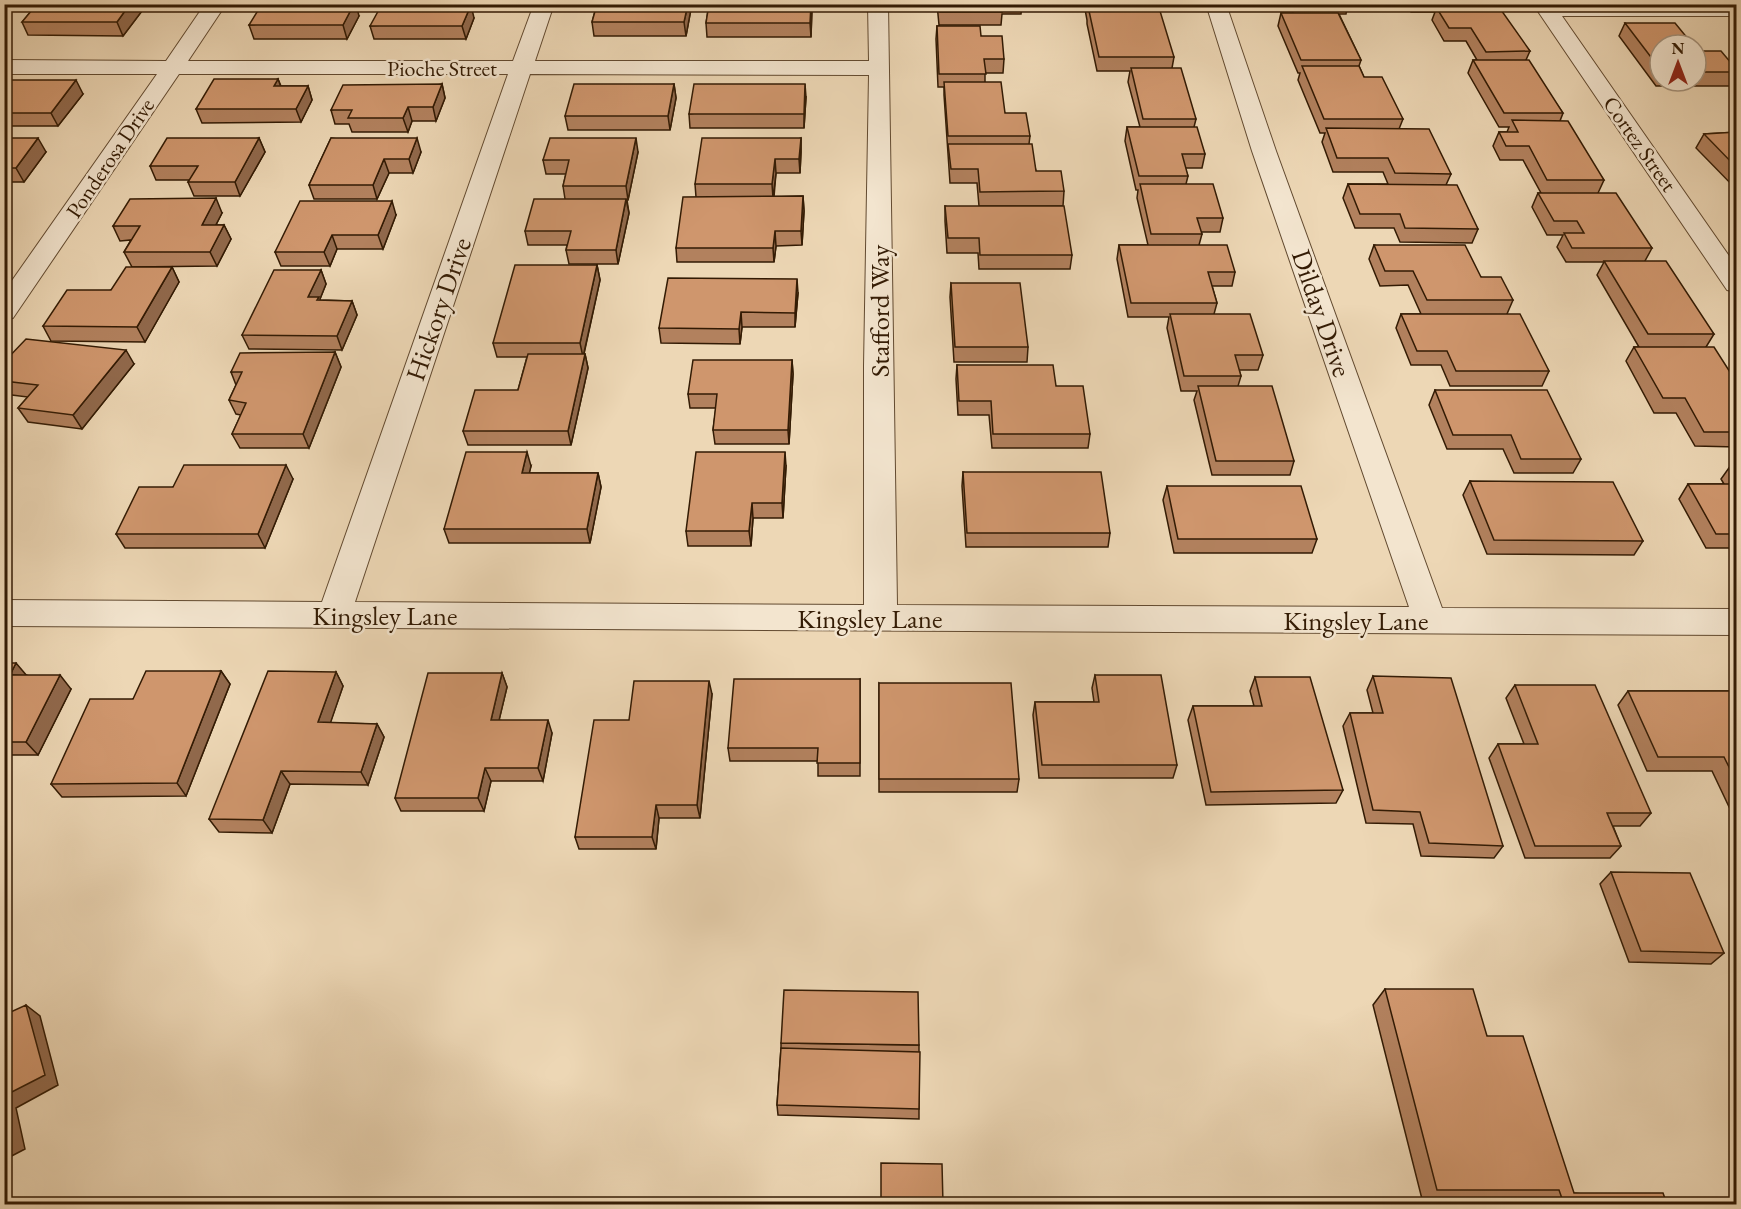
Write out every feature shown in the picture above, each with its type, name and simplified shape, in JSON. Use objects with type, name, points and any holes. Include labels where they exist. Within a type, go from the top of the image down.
[{"type":"street","name":"Ponderosa Drive","points":[[4,312],[216,4]]},
{"type":"street","name":"Hickory Drive","points":[[334,614],[544,4]]},
{"type":"street","name":"Stafford Way","points":[[878,4],[881,618]]},
{"type":"street","name":"Dilday Drive","points":[[1216,4],[1264,151],[1430,621]]},
{"type":"street","points":[[1544,7],[1737,10]]},
{"type":"street","name":"Cortez Street","points":[[1544,7],[1728,259],[1737,284]]},
{"type":"street","name":"Pioche Street","points":[[4,67],[880,68]]},
{"type":"street","name":"Kingsley Lane","points":[[4,613],[1737,622]]},
{"type":"building","points":[[37,4],[130,4],[117,22],[22,22]]},
{"type":"building","points":[[262,4],[354,4],[343,25],[249,25]]},
{"type":"building","points":[[403,4],[471,5],[462,26],[370,26],[381,6],[402,6]]},
{"type":"building","points":[[597,4],[688,4],[684,22],[592,22]]},
{"type":"building","points":[[709,4],[811,4],[810,23],[706,23]]},
{"type":"building","points":[[939,4],[1001,4],[1002,12],[940,12]]},
{"type":"building","points":[[1088,4],[1139,4],[1140,6],[1088,6]]},
{"type":"building","points":[[1436,7],[1499,7],[1530,51],[1486,52],[1471,28],[1449,28]]},
{"type":"building","points":[[1089,11],[1160,11],[1174,57],[1099,57]]},
{"type":"building","points":[[1281,13],[1338,13],[1361,60],[1301,60]]},
{"type":"building","points":[[1625,23],[1675,23],[1683,33],[1648,33],[1648,53]]},
{"type":"building","points":[[937,26],[980,26],[981,36],[1002,36],[1004,59],[984,59],[986,74],[939,74]]},
{"type":"building","points":[[1708,51],[1721,51],[1737,72],[1708,72]]},
{"type":"building","points":[[1473,60],[1529,60],[1563,113],[1504,113]]},
{"type":"building","points":[[1302,66],[1359,66],[1364,77],[1382,77],[1403,119],[1324,119]]},
{"type":"building","points":[[1131,68],[1181,68],[1196,119],[1143,119]]},
{"type":"building","points":[[214,79],[278,79],[274,86],[308,86],[296,109],[196,109]]},
{"type":"building","points":[[4,80],[76,80],[51,113],[4,113]]},
{"type":"building","points":[[944,82],[1001,82],[1005,113],[1026,113],[1030,136],[948,136]]},
{"type":"building","points":[[442,84],[433,107],[408,107],[403,118],[348,118],[352,110],[331,110],[343,85]]},
{"type":"building","points":[[574,84],[674,84],[668,116],[565,116]]},
{"type":"building","points":[[694,84],[805,84],[804,114],[689,114]]},
{"type":"building","points":[[1512,120],[1568,121],[1604,180],[1547,180],[1529,146],[1506,146],[1499,132],[1518,132]]},
{"type":"building","points":[[1127,127],[1197,127],[1205,154],[1182,154],[1188,176],[1139,176]]},
{"type":"building","points":[[1326,128],[1429,129],[1451,174],[1395,173],[1388,158],[1337,158]]},
{"type":"building","points":[[1737,132],[1737,168],[1704,134]]},
{"type":"building","points":[[4,138],[38,138],[16,168],[4,168]]},
{"type":"building","points":[[167,138],[259,138],[235,182],[188,182],[198,166],[150,166]]},
{"type":"building","points":[[331,138],[417,138],[409,159],[384,159],[373,185],[309,185]]},
{"type":"building","points":[[550,138],[636,138],[626,186],[563,186],[569,160],[543,160]]},
{"type":"building","points":[[702,138],[801,138],[799,159],[775,159],[772,184],[695,184]]},
{"type":"building","points":[[948,144],[1032,144],[1036,171],[1061,171],[1064,191],[980,192],[978,169],[951,169]]},
{"type":"building","points":[[1140,184],[1213,184],[1223,218],[1197,218],[1202,234],[1151,234]]},
{"type":"building","points":[[1348,184],[1457,185],[1478,229],[1405,228],[1400,214],[1360,214]]},
{"type":"building","points":[[1538,193],[1616,193],[1652,248],[1572,248],[1564,233],[1584,233],[1577,221],[1554,221]]},
{"type":"building","points":[[803,196],[801,231],[775,231],[773,248],[676,248],[683,197]]},
{"type":"building","points":[[216,198],[202,225],[224,225],[210,252],[124,252],[140,226],[113,226],[130,199]]},
{"type":"building","points":[[534,199],[626,199],[616,250],[566,250],[571,231],[525,231]]},
{"type":"building","points":[[300,201],[392,201],[378,235],[332,235],[324,252],[275,252]]},
{"type":"building","points":[[945,206],[1064,206],[1072,255],[980,255],[979,238],[948,238]]},
{"type":"building","points":[[1119,245],[1227,245],[1235,272],[1208,272],[1217,303],[1131,303]]},
{"type":"building","points":[[1374,245],[1465,245],[1481,277],[1501,277],[1513,300],[1427,300],[1413,271],[1385,271]]},
{"type":"building","points":[[1604,261],[1666,261],[1714,334],[1648,334]]},
{"type":"building","points":[[515,265],[597,265],[580,343],[493,343]]},
{"type":"building","points":[[126,267],[172,267],[137,327],[43,326],[67,290],[111,290]]},
{"type":"building","points":[[274,270],[321,270],[308,297],[319,297],[317,300],[352,301],[337,336],[242,335]]},
{"type":"building","points":[[668,278],[797,279],[795,313],[741,312],[739,329],[659,328]]},
{"type":"building","points":[[951,283],[1020,283],[1028,347],[955,347]]},
{"type":"building","points":[[1170,314],[1250,314],[1263,355],[1235,355],[1241,376],[1184,376]]},
{"type":"building","points":[[1401,314],[1520,314],[1549,371],[1456,371],[1447,351],[1417,351]]},
{"type":"building","points":[[26,339],[126,350],[73,415],[18,408],[38,385],[4,381],[4,362]]},
{"type":"building","points":[[1634,347],[1714,347],[1737,383],[1737,432],[1704,432],[1685,398],[1663,398]]},
{"type":"building","points":[[335,352],[303,434],[232,434],[246,403],[229,400],[242,372],[231,372],[240,353]]},
{"type":"building","points":[[528,354],[585,354],[568,431],[463,431],[475,390],[518,390]]},
{"type":"building","points":[[693,360],[792,360],[788,430],[713,430],[717,394],[688,394]]},
{"type":"building","points":[[957,365],[1053,365],[1056,386],[1083,386],[1090,434],[993,434],[991,401],[959,401]]},
{"type":"building","points":[[1198,386],[1272,386],[1294,461],[1216,461]]},
{"type":"building","points":[[1435,390],[1547,390],[1581,459],[1521,459],[1511,435],[1453,435]]},
{"type":"building","points":[[466,452],[527,452],[522,473],[598,473],[587,529],[444,529]]},
{"type":"building","points":[[696,452],[785,452],[782,503],[752,503],[749,531],[686,531]]},
{"type":"building","points":[[184,465],[286,465],[258,534],[116,534],[139,487],[173,487]]},
{"type":"building","points":[[1731,465],[1737,465],[1737,474]]},
{"type":"building","points":[[963,472],[1101,472],[1110,533],[967,533]]},
{"type":"building","points":[[1470,481],[1613,482],[1643,541],[1494,540]]},
{"type":"building","points":[[1688,484],[1737,484],[1737,534],[1716,534]]},
{"type":"building","points":[[1167,486],[1301,486],[1317,539],[1178,539]]},
{"type":"building","points":[[4,663],[16,663],[10,675],[60,675],[26,742],[4,742]]},
{"type":"building","points":[[146,671],[221,671],[177,783],[51,784],[90,699],[133,699]]},
{"type":"building","points":[[268,671],[336,672],[318,722],[377,724],[361,772],[281,771],[263,820],[209,819]]},
{"type":"building","points":[[428,673],[502,673],[491,720],[548,720],[538,768],[485,768],[478,798],[395,798]]},
{"type":"building","points":[[1095,675],[1161,675],[1177,765],[1042,765],[1035,702],[1099,702]]},
{"type":"building","points":[[1373,676],[1451,678],[1503,846],[1429,843],[1420,812],[1373,810],[1350,713],[1383,713]]},
{"type":"building","points":[[1255,677],[1310,677],[1343,790],[1211,792],[1193,706],[1262,706]]},
{"type":"building","points":[[734,679],[860,679],[860,763],[817,763],[818,748],[728,748]]},
{"type":"building","points":[[634,681],[709,681],[697,805],[656,805],[652,837],[575,837],[594,720],[629,720]]},
{"type":"building","points":[[879,683],[1011,683],[1019,779],[879,779]]},
{"type":"building","points":[[1515,685],[1595,685],[1651,813],[1607,813],[1621,846],[1535,846],[1498,744],[1538,744]]},
{"type":"building","points":[[1628,691],[1737,691],[1737,783],[1724,757],[1658,757]]},
{"type":"building","points":[[1611,872],[1690,873],[1724,953],[1641,951]]},
{"type":"building","points":[[1385,989],[1473,989],[1487,1036],[1523,1036],[1574,1193],[1663,1193],[1667,1204],[1564,1204],[1559,1190],[1437,1190]]},
{"type":"building","points":[[784,990],[918,992],[919,1045],[781,1043]]},
{"type":"building","points":[[26,1005],[45,1075],[4,1096],[4,1015]]},
{"type":"building","points":[[781,1048],[920,1052],[919,1109],[777,1105]]},
{"type":"building","points":[[4,1110],[11,1139],[4,1143]]},
{"type":"building","points":[[881,1163],[942,1164],[943,1204],[881,1204]]}]
